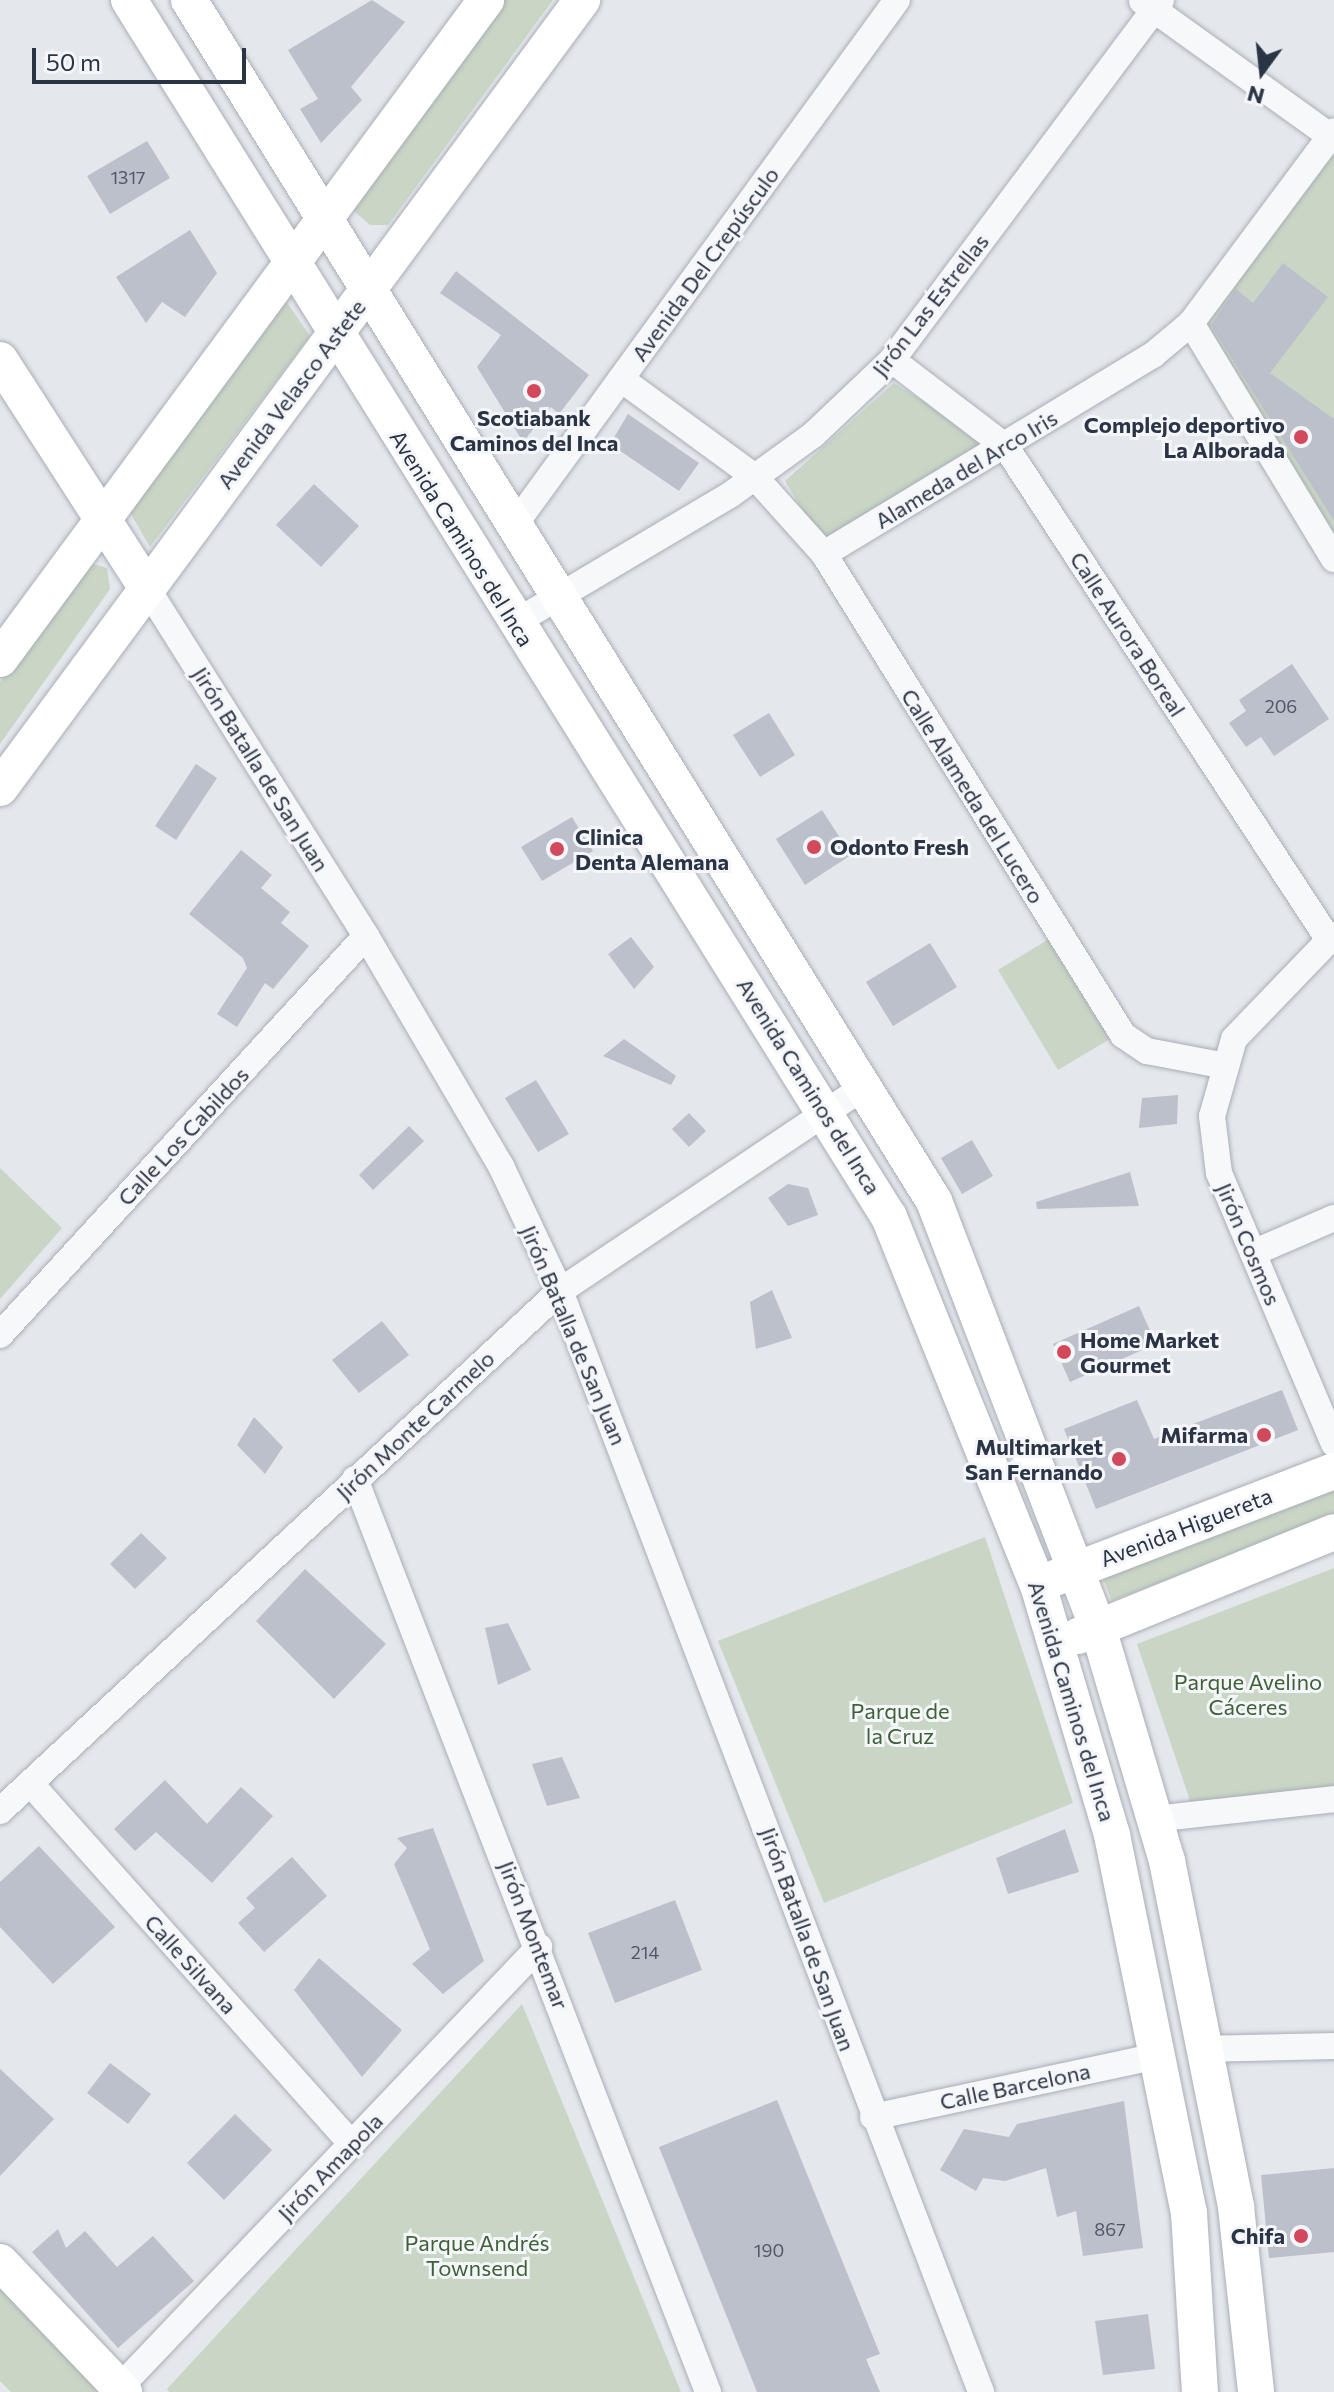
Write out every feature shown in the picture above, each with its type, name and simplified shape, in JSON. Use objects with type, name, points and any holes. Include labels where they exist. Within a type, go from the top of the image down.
[{"type":"main road","name":"Avenida Caminos del Inca","points":[[129,0],[336,338],[825,1109],[889,1217],[1038,1585],[1058,1644],[1112,1835],[1189,2213],[1200,2392]]},
{"type":"main road","name":"Avenida Caminos del Inca","points":[[189,0],[513,527],[561,597],[866,1085],[934,1201],[1077,1569],[1098,1628],[1154,1819],[1236,2207],[1256,2392]]},
{"type":"main road","points":[[0,659],[100,518],[292,267],[486,0]]},
{"type":"main road","name":"Avenida Velasco Astete","points":[[0,788],[145,585],[336,338],[582,0]]},
{"type":"main road","name":"Jirón Batalla de San Juan","points":[[0,360],[11,404],[100,518],[145,585]]},
{"type":"main road","name":"Avenida Higuereta","points":[[1038,1585],[1334,1471]]},
{"type":"main road","points":[[1058,1644],[1334,1532]]},
{"type":"main road","points":[[0,2262],[122,2389]]},
{"type":"street","name":"Avenida Del Crepúsculo","points":[[513,527],[897,0]]},
{"type":"street","points":[[1152,3],[1333,135]]},
{"type":"street","name":"Jirón Las Estrellas","points":[[516,622],[755,477],[892,360],[1152,3]]},
{"type":"street","name":"Alameda del Arco Iris","points":[[824,554],[1006,447],[1191,323],[1333,135]]},
{"type":"street","points":[[1191,323],[1334,559]]},
{"type":"street","name":"Calle Aurora Boreal","points":[[892,360],[1006,447],[1331,938]]},
{"type":"street","name":"Calle Alameda del Lucero","points":[[621,379],[755,477],[824,554],[1123,1035],[1147,1051],[1221,1065]]},
{"type":"street","name":"Jirón Batalla de San Juan","points":[[145,585],[366,936],[501,1166],[560,1291],[873,2117],[981,2392]]},
{"type":"street","name":"Calle Los Cabildos","points":[[0,1335],[366,936]]},
{"type":"street","name":"Jirón Cosmos","points":[[1331,938],[1265,1001],[1221,1065],[1212,1116],[1219,1173],[1334,1444]]},
{"type":"street","name":"Jirón Monte Carmelo","points":[[0,1811],[560,1291],[825,1109],[866,1085]]},
{"type":"street","points":[[1253,1253],[1334,1218]]},
{"type":"street","name":"Jirón Montemar","points":[[355,1479],[539,1947],[708,2392]]},
{"type":"street","name":"Calle Silvana","points":[[30,1783],[352,2145]]},
{"type":"street","points":[[1154,1819],[1334,1799]]},
{"type":"street","name":"Jirón Amapola","points":[[122,2389],[539,1947]]},
{"type":"street","points":[[1202,2049],[1334,2046]]},
{"type":"street","name":"Calle Barcelona","points":[[873,2117],[1157,2056]]},
{"type":"green space","points":[[500,0],[553,0],[388,225],[370,225],[353,210]]},
{"type":"green space","name":"Complejo deportivo La Alborada","points":[[1331,155],[1334,157],[1334,547],[1203,328]]},
{"type":"green space","points":[[286,301],[310,336],[150,547],[128,509]]},
{"type":"green space","points":[[894,383],[994,445],[825,546],[785,481]]},
{"type":"green space","points":[[86,562],[107,568],[110,589],[0,744],[0,682]]},
{"type":"green space","points":[[1049,939],[1110,1039],[1058,1070],[998,970]]},
{"type":"green space","points":[[0,1168],[62,1228],[0,1299]]},
{"type":"green space","points":[[1327,1488],[1334,1492],[1334,1516],[1112,1601],[1103,1578]]},
{"type":"green space","name":"Parque de la Cruz","points":[[985,1537],[1073,1803],[824,1903],[718,1641]]},
{"type":"green space","name":"Parque Avelino Cáceres","points":[[1334,1568],[1334,1794],[1193,1809],[1137,1644]]},
{"type":"green space","name":"Parque Andrés Townsend","points":[[522,2004],[681,2392],[169,2392],[167,2389]]},
{"type":"green space","points":[[0,2287],[101,2392],[11,2392],[0,2381]]},
{"type":"building","points":[[372,0],[405,22],[351,87],[362,100],[321,143],[300,109],[318,99],[288,50]]},
{"type":"building","points":[[147,141],[170,178],[110,214],[87,176]]},
{"type":"building","points":[[190,230],[217,273],[185,317],[162,302],[146,323],[116,277]]},
{"type":"building","points":[[1283,263],[1328,297],[1270,373],[1334,419],[1334,521],[1211,325],[1236,289],[1253,303]]},
{"type":"building","name":"Scotiabank Caminos del Inca","points":[[456,271],[589,375],[559,414],[551,407],[523,442],[477,367],[501,335],[440,293]]},
{"type":"building","points":[[628,414],[699,463],[679,491],[610,444]]},
{"type":"building","points":[[314,484],[359,526],[321,567],[276,525]]},
{"type":"building","points":[[1292,664],[1329,719],[1274,756],[1261,737],[1246,747],[1229,723],[1246,711],[1239,700]]},
{"type":"building","points":[[769,713],[795,755],[760,777],[733,735]]},
{"type":"building","points":[[196,764],[217,778],[176,840],[155,826]]},
{"type":"building","name":"Odonto Fresh","points":[[822,810],[851,855],[805,885],[776,839]]},
{"type":"building","name":"Clinica Denta Alemana","points":[[572,817],[593,851],[542,881],[521,847]]},
{"type":"building","points":[[241,850],[272,875],[261,888],[290,912],[281,923],[309,946],[273,989],[265,983],[237,1027],[217,1014],[247,968],[243,958],[189,914]]},
{"type":"building","points":[[631,937],[654,967],[634,989],[608,954]]},
{"type":"building","points":[[930,943],[957,987],[893,1026],[866,982]]},
{"type":"building","points":[[624,1039],[676,1076],[671,1085],[603,1056]]},
{"type":"building","points":[[536,1080],[569,1134],[538,1152],[505,1098]]},
{"type":"building","points":[[1178,1095],[1177,1124],[1139,1128],[1142,1098]]},
{"type":"building","points":[[689,1113],[706,1131],[689,1147],[672,1129]]},
{"type":"building","points":[[409,1126],[424,1141],[373,1190],[359,1175]]},
{"type":"building","points":[[972,1140],[993,1176],[962,1194],[941,1158]]},
{"type":"building","points":[[1130,1172],[1139,1206],[1037,1209],[1036,1202]]},
{"type":"building","points":[[788,1184],[808,1188],[818,1215],[788,1226],[768,1198]]},
{"type":"building","points":[[772,1290],[792,1338],[756,1349],[750,1302]]},
{"type":"building","points":[[1139,1306],[1156,1344],[1070,1382],[1053,1344]]},
{"type":"building","points":[[382,1321],[409,1355],[359,1393],[332,1360]]},
{"type":"building","points":[[1282,1390],[1298,1430],[1096,1509],[1064,1429],[1137,1400],[1154,1439]]},
{"type":"building","points":[[254,1417],[283,1447],[265,1474],[237,1445]]},
{"type":"building","points":[[141,1533],[167,1558],[135,1589],[110,1564]]},
{"type":"building","points":[[305,1569],[386,1644],[334,1699],[256,1621]]},
{"type":"building","points":[[508,1623],[531,1670],[498,1685],[485,1628]]},
{"type":"building","points":[[562,1757],[580,1798],[547,1806],[532,1764]]},
{"type":"building","points":[[165,1780],[207,1824],[241,1787],[273,1816],[212,1883],[156,1832],[135,1851],[114,1829]]},
{"type":"building","points":[[433,1828],[484,1961],[443,1994],[412,1964],[430,1949],[394,1864],[407,1848],[397,1838]]},
{"type":"building","points":[[1065,1829],[1079,1872],[1008,1894],[996,1858]]},
{"type":"building","points":[[39,1846],[115,1927],[53,1984],[0,1927],[0,1882]]},
{"type":"building","points":[[292,1857],[327,1896],[264,1952],[238,1923],[255,1908],[246,1898]]},
{"type":"building","points":[[675,1900],[702,1970],[615,2003],[588,1933]]},
{"type":"building","points":[[319,1958],[402,2030],[362,2077],[294,1990]]},
{"type":"building","points":[[110,2063],[151,2094],[128,2124],[87,2093]]},
{"type":"building","points":[[0,2069],[54,2119],[0,2176]]},
{"type":"building","points":[[777,2100],[880,2354],[866,2359],[880,2392],[757,2392],[659,2147]]},
{"type":"building","points":[[1124,2101],[1143,2248],[1083,2256],[1076,2211],[1057,2217],[1046,2168],[1005,2181],[983,2178],[976,2191],[940,2170],[964,2129],[1009,2137],[1017,2124]]},
{"type":"building","points":[[235,2114],[272,2150],[224,2200],[187,2163]]},
{"type":"building","points":[[1334,2168],[1334,2252],[1269,2258],[1261,2175]]},
{"type":"building","points":[[58,2229],[66,2248],[85,2231],[117,2267],[153,2236],[194,2281],[118,2348],[32,2252]]},
{"type":"building","points":[[1148,2314],[1155,2369],[1103,2375],[1095,2321]]},
{"type":"place","name":"Scotiabank Caminos del Inca","points":[[534,391]]},
{"type":"place","name":"Complejo deportivo La Alborada","points":[[1301,437]]},
{"type":"place","name":"Odonto Fresh","points":[[814,847]]},
{"type":"place","name":"Clinica Denta Alemana","points":[[557,849]]},
{"type":"place","name":"Home Market Gourmet","points":[[1064,1352]]},
{"type":"place","name":"Mifarma","points":[[1264,1435]]},
{"type":"place","name":"Multimarket San Fernando","points":[[1119,1459]]},
{"type":"place","name":"Chifa","points":[[1301,2236]]}]
